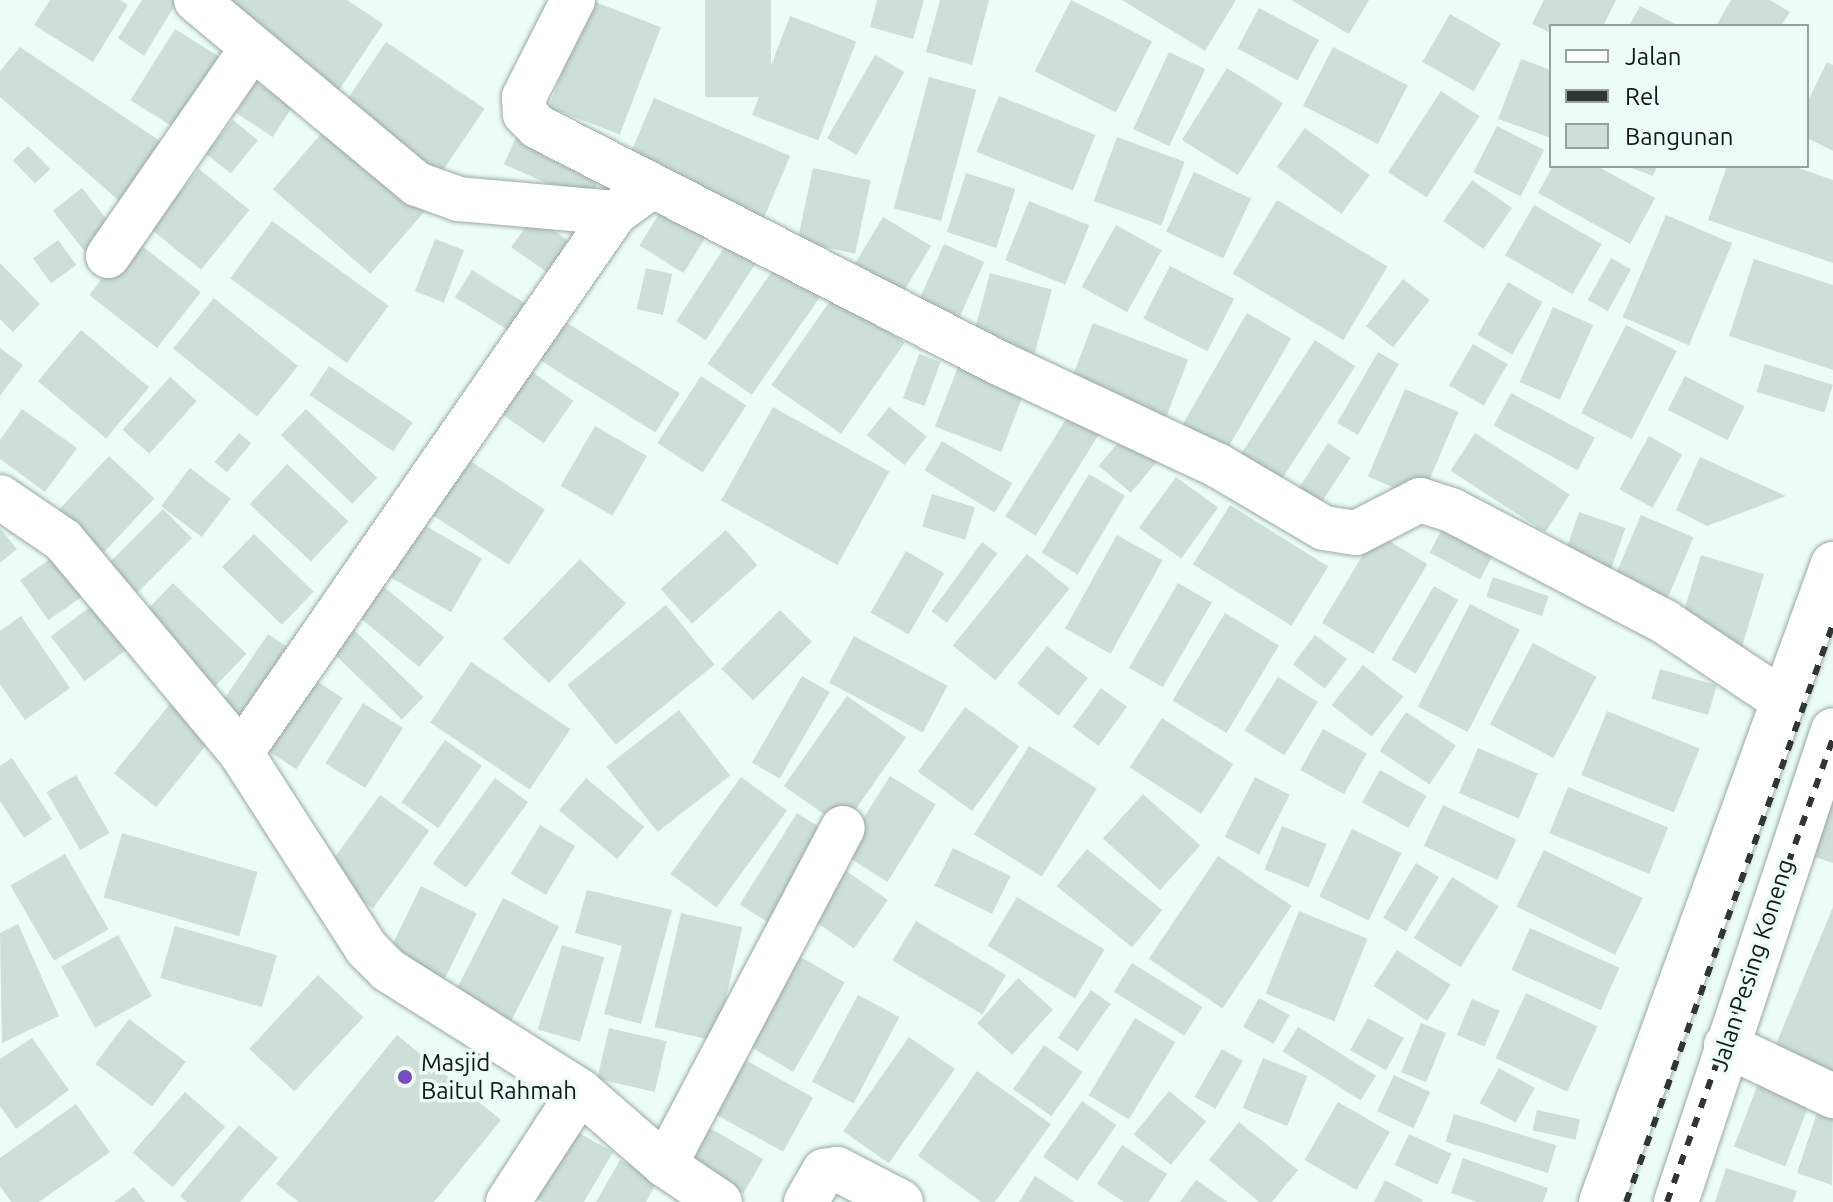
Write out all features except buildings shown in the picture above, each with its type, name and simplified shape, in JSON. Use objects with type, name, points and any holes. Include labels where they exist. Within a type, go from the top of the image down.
[{"type":"street","points":[[196,0],[250,51],[417,184],[440,194],[615,213]]},
{"type":"street","points":[[573,0],[524,97],[525,114],[652,186],[999,363],[1217,465],[1324,528],[1356,533],[1420,500],[1451,510],[1665,622],[1782,700]]},
{"type":"street","points":[[108,256],[250,51]]},
{"type":"street","points":[[241,753],[615,213],[652,186]]},
{"type":"street","points":[[0,497],[63,540],[241,753],[366,948],[416,992],[580,1091],[665,1165],[720,1202]]},
{"type":"street","points":[[1601,1202],[1833,564]]},
{"type":"street","name":"Jalan Pesing Koneng","points":[[1676,1202],[1833,730]]},
{"type":"street","points":[[665,1165],[843,828]]},
{"type":"street","points":[[1726,1045],[1833,1096]]},
{"type":"street","points":[[508,1202],[580,1091]]},
{"type":"street","points":[[806,1202],[824,1171],[837,1169],[901,1202]]},
{"type":"railway","points":[[1626,1202],[1833,624]]},
{"type":"railway","points":[[1667,1202],[1833,738]]},
{"type":"place","name":"Masjid Baitul Rahmah","points":[[405,1077]]}]
